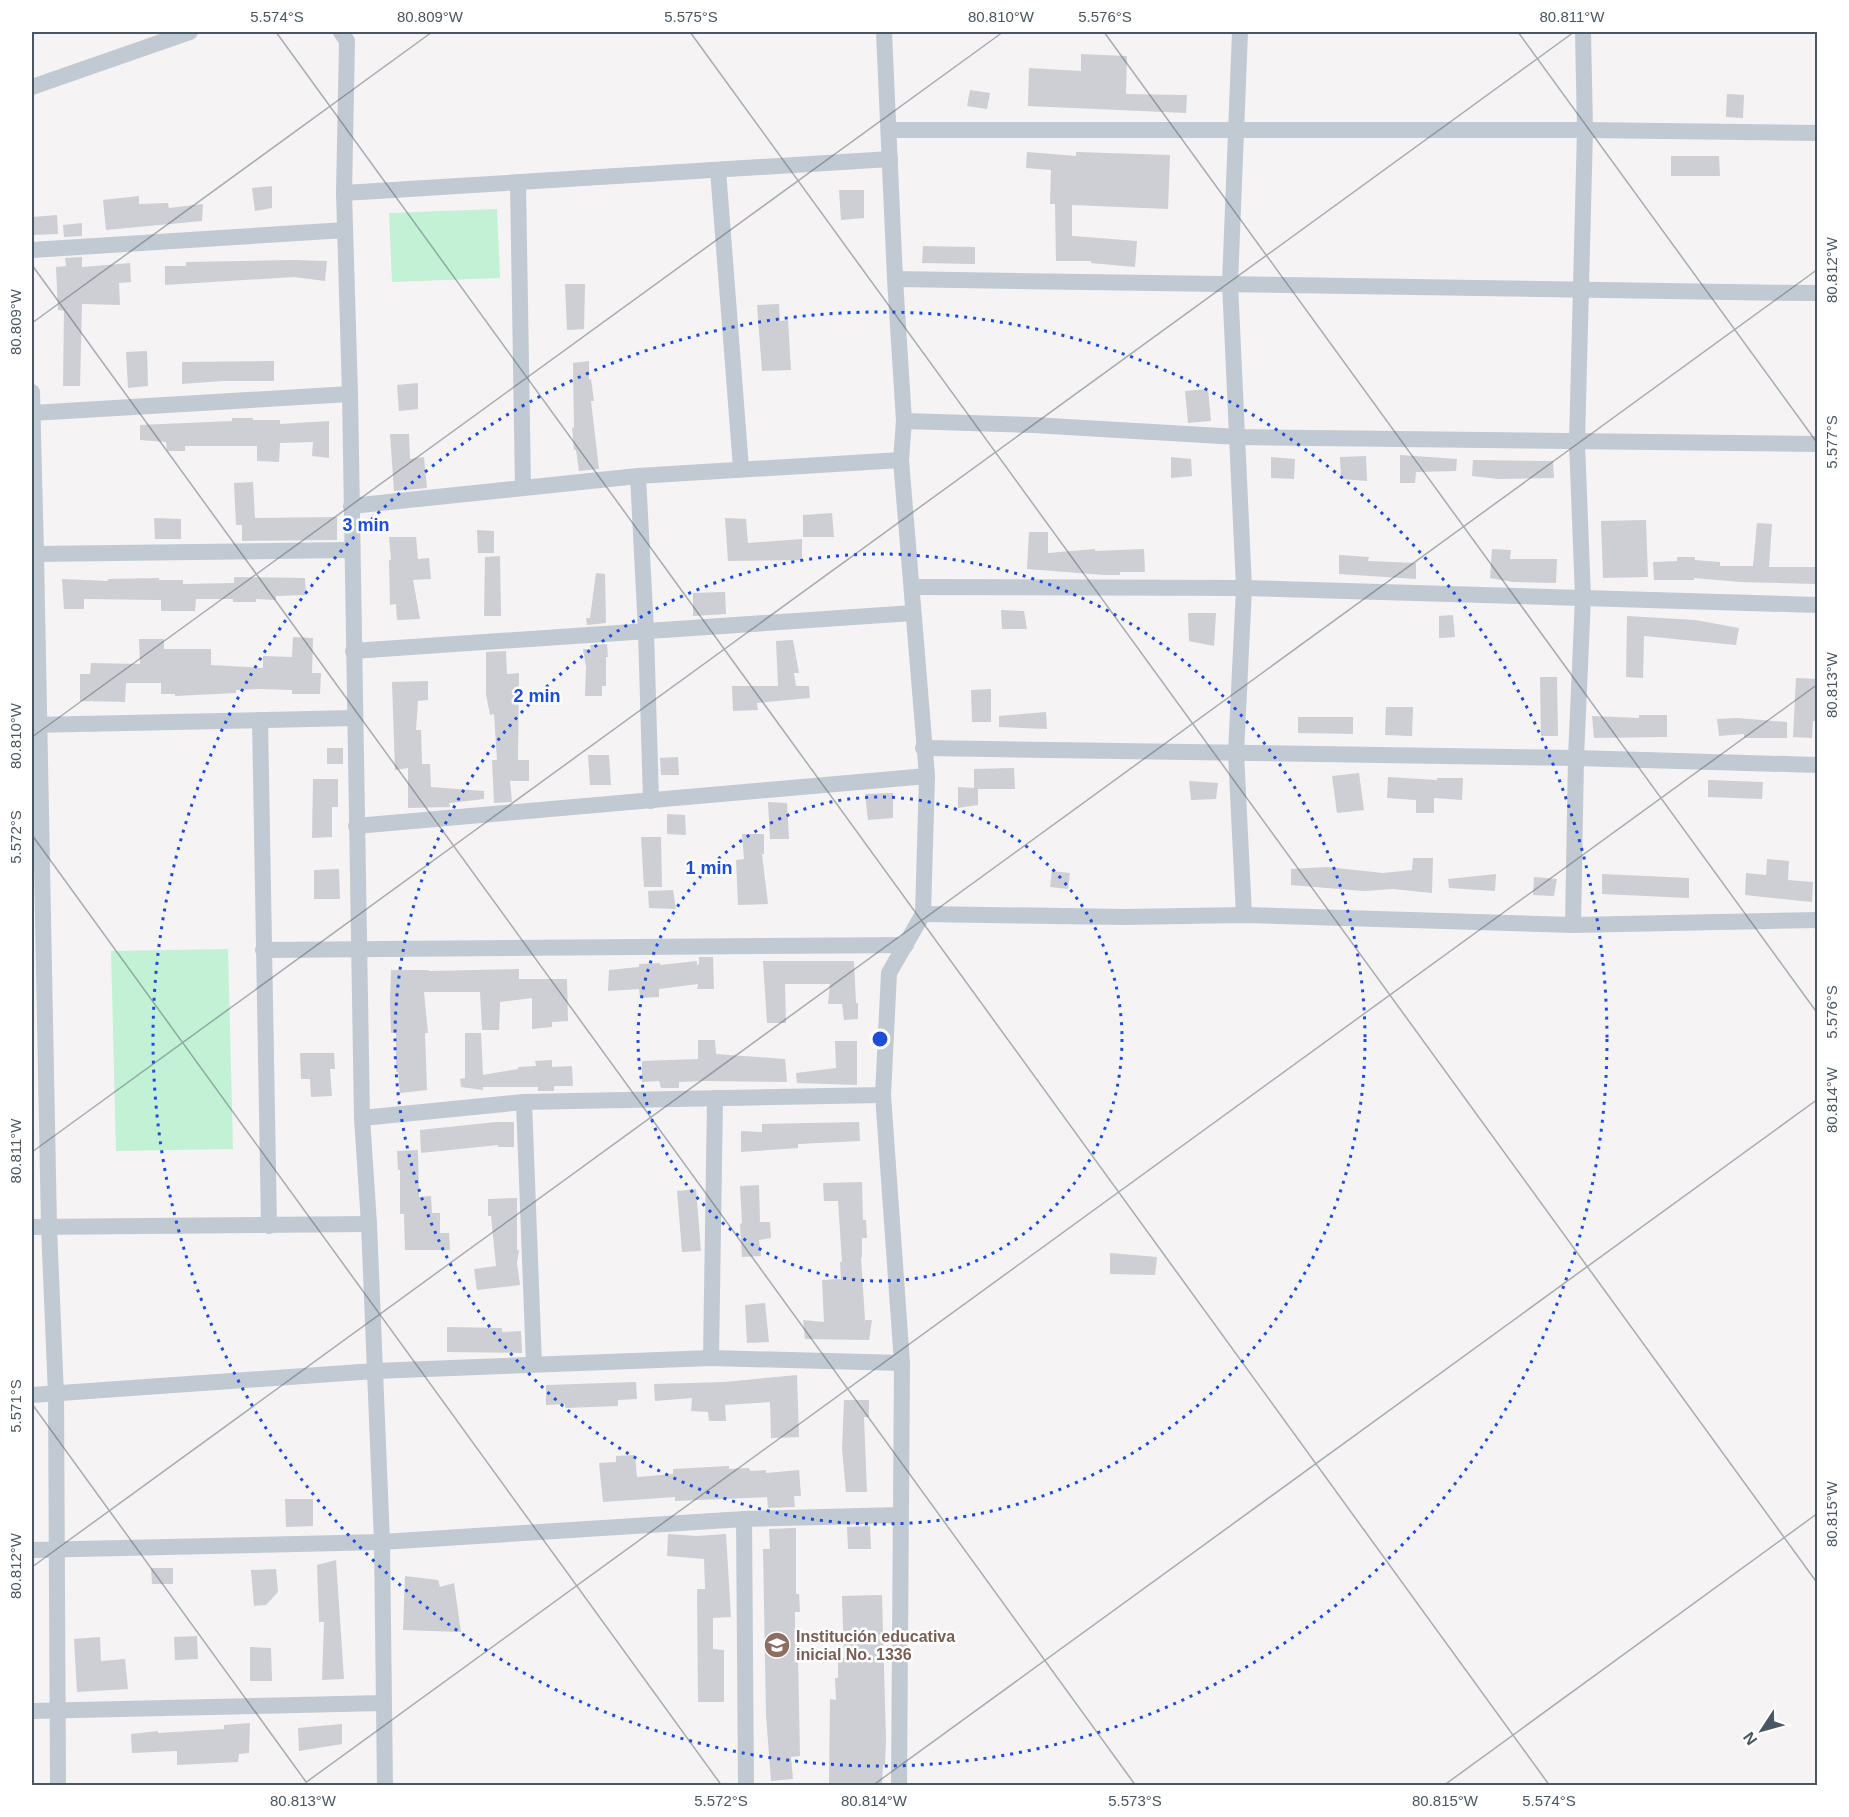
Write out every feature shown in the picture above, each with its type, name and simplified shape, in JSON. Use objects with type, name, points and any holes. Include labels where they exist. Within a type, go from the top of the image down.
[{"type":"street","points":[[32,87],[190,32]]},
{"type":"street","points":[[341,32],[347,41],[344,194],[350,394],[362,1118],[369,1224],[382,1542],[385,1785]]},
{"type":"street","points":[[884,32],[904,421],[901,460],[927,776],[923,914],[889,973],[883,1095],[902,1363],[899,1785]]},
{"type":"street","points":[[1240,32],[1230,283],[1244,588],[1236,753],[1244,915]]},
{"type":"street","points":[[1573,925],[1576,758],[1583,597],[1577,443],[1585,130],[1583,32]]},
{"type":"street","points":[[890,130],[1585,130],[1818,133]]},
{"type":"street","points":[[344,194],[890,159]]},
{"type":"street","points":[[718,170],[741,468]]},
{"type":"street","points":[[518,182],[523,488]]},
{"type":"street","points":[[32,250],[345,230]]},
{"type":"street","points":[[895,279],[1818,293]]},
{"type":"street","points":[[32,392],[35,725],[56,1395],[58,1785]]},
{"type":"street","points":[[32,413],[350,394]]},
{"type":"street","points":[[904,421],[1033,425],[1238,437],[1577,443],[1818,444]]},
{"type":"street","points":[[351,506],[638,476],[901,460]]},
{"type":"street","points":[[638,476],[651,801]]},
{"type":"street","points":[[34,554],[351,550]]},
{"type":"street","points":[[912,587],[1244,588],[1818,605]]},
{"type":"street","points":[[353,651],[914,613]]},
{"type":"street","points":[[35,725],[354,718]]},
{"type":"street","points":[[260,720],[269,1226]]},
{"type":"street","points":[[923,748],[1576,758],[1818,765]]},
{"type":"street","points":[[356,826],[927,776]]},
{"type":"street","points":[[923,914],[1126,917],[1244,915],[1573,925],[1818,920]]},
{"type":"street","points":[[263,950],[906,945]]},
{"type":"street","points":[[362,1118],[524,1102],[883,1095]]},
{"type":"street","points":[[711,1358],[715,1098]]},
{"type":"street","points":[[524,1102],[534,1364]]},
{"type":"street","points":[[32,1227],[369,1224]]},
{"type":"street","points":[[32,1395],[375,1371],[534,1364],[711,1358],[902,1363]]},
{"type":"street","points":[[32,1550],[382,1542],[744,1519],[901,1515]]},
{"type":"street","points":[[744,1519],[746,1785]]},
{"type":"street","points":[[32,1711],[383,1703]]},
{"type":"green space","points":[[497,209],[500,278],[392,282],[389,213]]},
{"type":"green space","points":[[228,949],[233,1149],[116,1151],[111,951]]},
{"type":"building","points":[[1081,54],[1127,56],[1126,94],[1187,95],[1186,113],[1028,106],[1029,68],[1081,71]]},
{"type":"building","points":[[970,90],[990,93],[987,109],[967,106]]},
{"type":"building","points":[[1727,94],[1744,95],[1743,118],[1726,117]]},
{"type":"building","points":[[1027,152],[1076,156],[1076,152],[1170,155],[1168,209],[1072,205],[1072,236],[1137,241],[1135,267],[1091,263],[1091,261],[1056,261],[1055,204],[1050,204],[1051,170],[1026,168]]},
{"type":"building","points":[[1671,156],[1719,156],[1720,176],[1671,176]]},
{"type":"building","points":[[272,186],[272,208],[255,211],[252,188]]},
{"type":"building","points":[[839,190],[864,190],[864,218],[841,220]]},
{"type":"building","points":[[139,196],[139,204],[168,203],[169,208],[203,204],[202,221],[106,230],[103,200]]},
{"type":"building","points":[[57,215],[58,234],[33,235],[32,217]]},
{"type":"building","points":[[82,223],[82,236],[64,237],[63,225]]},
{"type":"building","points":[[923,246],[975,247],[975,264],[922,263]]},
{"type":"building","points":[[82,257],[82,267],[130,263],[131,282],[119,283],[120,305],[82,304],[80,386],[63,386],[64,311],[58,310],[56,267],[66,266],[65,258]]},
{"type":"building","points":[[327,261],[325,281],[294,277],[165,285],[165,266],[186,266],[186,262]]},
{"type":"building","points":[[565,284],[585,284],[584,329],[567,330]]},
{"type":"building","points":[[779,304],[780,321],[788,320],[791,370],[762,371],[757,305]]},
{"type":"building","points":[[147,351],[148,386],[128,388],[126,352]]},
{"type":"building","points":[[274,361],[274,381],[182,384],[182,362]]},
{"type":"building","points":[[589,361],[599,469],[579,471],[572,427],[574,428],[573,363]]},
{"type":"building","points":[[418,383],[418,409],[399,411],[397,385]]},
{"type":"building","points":[[1208,389],[1211,421],[1188,423],[1185,391]]},
{"type":"building","points":[[232,418],[280,420],[280,424],[329,421],[329,458],[312,456],[313,442],[280,443],[279,462],[257,461],[257,446],[185,446],[185,451],[167,451],[166,442],[140,440],[140,425],[232,421]]},
{"type":"building","points":[[390,434],[409,434],[410,459],[424,457],[427,488],[394,491]]},
{"type":"building","points":[[1400,455],[1457,459],[1456,471],[1416,472],[1415,483],[1400,483]]},
{"type":"building","points":[[1366,456],[1367,481],[1341,479],[1340,457]]},
{"type":"building","points":[[1171,457],[1191,459],[1192,476],[1171,478]]},
{"type":"building","points":[[1271,457],[1295,459],[1294,479],[1271,478]]},
{"type":"building","points":[[1473,460],[1553,461],[1554,478],[1498,479],[1472,476]]},
{"type":"building","points":[[253,482],[255,518],[337,517],[337,540],[242,541],[242,525],[236,525],[234,483]]},
{"type":"building","points":[[832,513],[834,537],[803,537],[803,515]]},
{"type":"building","points":[[154,518],[181,519],[181,539],[155,539]]},
{"type":"building","points":[[725,518],[746,519],[748,543],[802,539],[802,560],[728,561]]},
{"type":"building","points":[[1646,520],[1648,577],[1603,578],[1601,521]]},
{"type":"building","points":[[1757,523],[1772,524],[1769,567],[1816,567],[1816,584],[1694,578],[1694,580],[1654,580],[1653,562],[1677,561],[1677,557],[1695,557],[1695,560],[1720,562],[1720,566],[1753,566]]},
{"type":"building","points":[[477,530],[494,531],[494,553],[478,553]]},
{"type":"building","points":[[1029,532],[1048,532],[1048,553],[1095,549],[1095,551],[1144,549],[1145,572],[1120,572],[1120,575],[1104,575],[1027,569]]},
{"type":"building","points":[[389,537],[416,537],[418,559],[429,558],[431,579],[413,580],[420,619],[397,620],[396,604],[390,605]]},
{"type":"building","points":[[1492,549],[1511,550],[1510,559],[1557,559],[1556,583],[1513,582],[1490,578]]},
{"type":"building","points":[[1339,555],[1369,557],[1368,561],[1416,563],[1416,579],[1339,574]]},
{"type":"building","points":[[500,556],[501,616],[484,616],[485,557]]},
{"type":"building","points":[[596,573],[605,574],[606,623],[587,625],[586,618],[590,618]]},
{"type":"building","points":[[234,577],[305,578],[306,595],[276,596],[276,600],[256,599],[256,602],[233,602],[233,599],[196,599],[195,611],[161,611],[161,600],[84,599],[84,609],[64,609],[62,579],[108,581],[108,579],[159,578],[159,580],[183,580],[183,584],[234,583]]},
{"type":"building","points":[[725,592],[726,614],[693,616],[693,593]]},
{"type":"building","points":[[1001,610],[1024,611],[1027,629],[1002,629]]},
{"type":"building","points":[[1188,613],[1216,613],[1214,646],[1189,641]]},
{"type":"building","points":[[1453,615],[1455,637],[1439,638],[1439,616]]},
{"type":"building","points":[[1627,616],[1695,620],[1739,628],[1736,645],[1644,636],[1643,678],[1626,677]]},
{"type":"building","points":[[293,637],[313,638],[312,673],[321,673],[320,694],[292,694],[292,690],[260,689],[236,690],[236,693],[175,696],[175,694],[161,694],[161,683],[126,683],[125,702],[80,701],[80,674],[90,674],[91,663],[140,664],[139,639],[164,639],[164,649],[211,649],[211,665],[263,668],[263,656],[292,657]]},
{"type":"building","points":[[793,640],[799,673],[794,673],[796,686],[809,686],[810,698],[757,703],[758,710],[733,711],[732,686],[778,686],[776,641]]},
{"type":"building","points":[[607,644],[606,686],[602,686],[602,696],[585,696],[586,667],[583,649],[591,649],[590,645]]},
{"type":"building","points":[[506,651],[507,674],[519,673],[518,760],[529,760],[529,781],[510,781],[512,802],[494,803],[492,760],[497,760],[494,714],[490,715],[486,694],[486,652]]},
{"type":"building","points":[[1540,677],[1557,677],[1558,736],[1541,736]]},
{"type":"building","points":[[1796,678],[1818,679],[1818,721],[1813,721],[1812,738],[1793,737]]},
{"type":"building","points":[[428,681],[428,700],[418,701],[416,730],[421,730],[422,764],[430,764],[431,787],[484,791],[484,799],[449,803],[450,807],[408,808],[408,768],[395,770],[392,682]]},
{"type":"building","points":[[991,689],[991,722],[972,722],[971,690]]},
{"type":"building","points":[[1386,707],[1413,707],[1412,736],[1385,735]]},
{"type":"building","points":[[1046,712],[1047,729],[999,727],[999,716]]},
{"type":"building","points":[[1639,715],[1667,715],[1667,737],[1594,738],[1592,716],[1639,718]]},
{"type":"building","points":[[1298,717],[1353,717],[1353,734],[1298,733]]},
{"type":"building","points":[[1737,718],[1787,722],[1787,738],[1744,738],[1744,734],[1719,736],[1717,719]]},
{"type":"building","points":[[327,748],[343,748],[343,764],[327,764]]},
{"type":"building","points":[[588,755],[609,755],[611,785],[590,785]]},
{"type":"building","points":[[678,757],[679,775],[661,775],[660,758]]},
{"type":"building","points":[[1014,768],[1015,789],[978,789],[978,805],[958,808],[958,787],[974,788],[974,769]]},
{"type":"building","points":[[1359,773],[1364,810],[1337,813],[1332,776]]},
{"type":"building","points":[[1388,777],[1437,780],[1437,778],[1463,778],[1462,800],[1434,798],[1434,813],[1416,813],[1416,800],[1387,798]]},
{"type":"building","points":[[313,779],[338,779],[338,807],[332,807],[332,837],[312,838]]},
{"type":"building","points":[[1708,780],[1763,782],[1762,799],[1708,797]]},
{"type":"building","points":[[1189,781],[1218,783],[1216,799],[1191,800]]},
{"type":"building","points":[[893,793],[893,818],[868,820],[865,794]]},
{"type":"building","points":[[768,802],[787,803],[789,839],[770,839]]},
{"type":"building","points":[[667,814],[685,815],[686,835],[667,834]]},
{"type":"building","points":[[742,834],[764,834],[764,854],[762,854],[768,904],[738,905],[736,860],[744,859]]},
{"type":"building","points":[[641,837],[661,837],[662,887],[644,887]]},
{"type":"building","points":[[1413,858],[1433,858],[1432,893],[1393,889],[1364,891],[1291,885],[1291,869],[1327,867],[1383,873],[1412,870]]},
{"type":"building","points":[[1767,859],[1789,861],[1788,880],[1813,882],[1812,902],[1745,895],[1746,873],[1766,875]]},
{"type":"building","points":[[339,869],[340,899],[314,899],[314,870]]},
{"type":"building","points":[[1052,871],[1070,873],[1068,889],[1050,887]]},
{"type":"building","points":[[1496,874],[1495,891],[1449,888],[1448,879]]},
{"type":"building","points":[[1602,874],[1689,878],[1689,898],[1602,894]]},
{"type":"building","points":[[1534,877],[1557,879],[1554,896],[1533,895]]},
{"type":"building","points":[[673,890],[676,909],[649,908],[648,891]]},
{"type":"building","points":[[699,957],[713,957],[714,989],[697,989],[698,984],[659,989],[659,997],[640,998],[639,989],[608,991],[609,970],[639,967],[639,964],[660,963],[660,965],[697,961],[697,965]]},
{"type":"building","points":[[763,961],[854,961],[858,1019],[844,1020],[842,1004],[828,1004],[830,984],[785,984],[786,1023],[767,1023]]},
{"type":"building","points":[[519,969],[519,979],[567,979],[568,1021],[552,1022],[552,1027],[532,1029],[532,998],[500,1002],[499,1030],[482,1030],[480,992],[424,992],[428,1033],[425,1033],[427,1090],[400,1093],[398,1072],[396,1072],[396,1033],[391,1033],[391,970]]},
{"type":"building","points":[[465,1033],[481,1033],[483,1075],[518,1069],[518,1067],[536,1066],[535,1061],[552,1060],[552,1067],[572,1066],[573,1086],[554,1086],[554,1091],[538,1091],[538,1087],[483,1087],[483,1090],[461,1087],[460,1079],[465,1078]]},
{"type":"building","points":[[698,1040],[715,1040],[716,1054],[785,1059],[787,1082],[679,1082],[679,1088],[661,1088],[659,1081],[642,1082],[642,1061],[698,1059]]},
{"type":"building","points":[[835,1041],[857,1041],[857,1085],[797,1083],[796,1073],[836,1068]]},
{"type":"building","points":[[300,1053],[334,1053],[335,1069],[330,1069],[332,1096],[311,1097],[310,1079],[301,1079]]},
{"type":"building","points":[[514,1122],[514,1147],[498,1147],[498,1145],[421,1153],[420,1130]]},
{"type":"building","points":[[859,1122],[860,1141],[798,1144],[798,1148],[741,1152],[741,1131],[762,1132],[762,1124]]},
{"type":"building","points":[[418,1150],[419,1197],[431,1196],[432,1213],[440,1213],[440,1233],[449,1233],[450,1250],[405,1250],[404,1214],[400,1214],[400,1170],[398,1170],[397,1151]]},
{"type":"building","points":[[862,1182],[863,1220],[866,1220],[867,1238],[862,1238],[861,1257],[865,1320],[872,1320],[869,1340],[805,1339],[803,1320],[824,1322],[822,1280],[841,1279],[838,1201],[824,1201],[823,1183]]},
{"type":"building","points":[[759,1185],[760,1222],[770,1222],[771,1238],[759,1240],[761,1256],[742,1257],[740,1186]]},
{"type":"building","points":[[696,1189],[701,1251],[682,1252],[677,1191]]},
{"type":"building","points":[[517,1198],[517,1250],[519,1250],[517,1263],[520,1285],[477,1290],[474,1269],[496,1266],[491,1216],[488,1216],[488,1199]]},
{"type":"building","points":[[1110,1253],[1157,1257],[1155,1275],[1110,1274]]},
{"type":"building","points":[[765,1303],[769,1342],[747,1343],[745,1305]]},
{"type":"building","points":[[447,1327],[502,1328],[502,1332],[521,1331],[522,1353],[447,1352]]},
{"type":"building","points":[[797,1375],[799,1437],[771,1438],[770,1402],[725,1405],[726,1421],[709,1421],[708,1412],[691,1411],[692,1398],[655,1401],[654,1384],[724,1382]]},
{"type":"building","points":[[636,1382],[637,1399],[618,1400],[618,1406],[565,1408],[565,1404],[546,1405],[546,1385]]},
{"type":"building","points":[[844,1400],[869,1400],[869,1417],[864,1417],[867,1492],[846,1492],[842,1449]]},
{"type":"building","points":[[635,1455],[637,1477],[673,1474],[673,1469],[729,1466],[729,1469],[766,1470],[766,1473],[799,1470],[801,1496],[794,1496],[795,1507],[768,1508],[767,1497],[675,1501],[675,1497],[603,1502],[599,1463],[616,1462],[616,1456]]},
{"type":"building","points":[[285,1499],[313,1499],[313,1526],[286,1527]]},
{"type":"building","points":[[870,1526],[871,1549],[848,1549],[847,1527]]},
{"type":"building","points":[[796,1528],[796,1594],[799,1594],[800,1612],[795,1612],[795,1657],[798,1656],[800,1756],[791,1757],[793,1779],[771,1781],[766,1715],[763,1549],[770,1549],[769,1529]]},
{"type":"building","points":[[668,1534],[697,1536],[726,1534],[731,1617],[713,1618],[713,1649],[724,1650],[724,1702],[698,1702],[697,1589],[705,1589],[704,1559],[667,1556]]},
{"type":"building","points":[[336,1560],[344,1679],[322,1680],[324,1622],[319,1622],[317,1565]]},
{"type":"building","points":[[151,1568],[173,1568],[173,1584],[152,1584]]},
{"type":"building","points":[[276,1569],[278,1592],[266,1605],[254,1606],[251,1570]]},
{"type":"building","points":[[405,1576],[438,1580],[440,1587],[454,1583],[461,1632],[403,1630]]},
{"type":"building","points":[[882,1595],[886,1741],[882,1785],[829,1785],[830,1699],[836,1700],[835,1678],[838,1678],[838,1657],[844,1658],[842,1596]]},
{"type":"building","points":[[197,1636],[198,1659],[175,1660],[174,1637]]},
{"type":"building","points":[[100,1637],[101,1661],[125,1659],[128,1689],[77,1692],[74,1639]]},
{"type":"building","points":[[250,1647],[271,1648],[272,1681],[250,1681]]},
{"type":"building","points":[[250,1723],[249,1753],[239,1754],[238,1762],[177,1765],[177,1751],[132,1753],[131,1734],[224,1729],[224,1725]]},
{"type":"building","points":[[342,1724],[342,1744],[299,1751],[298,1728]]},
{"type":"place","name":"Institución educativa inicial No. 1336","points":[[777,1645]]}]
